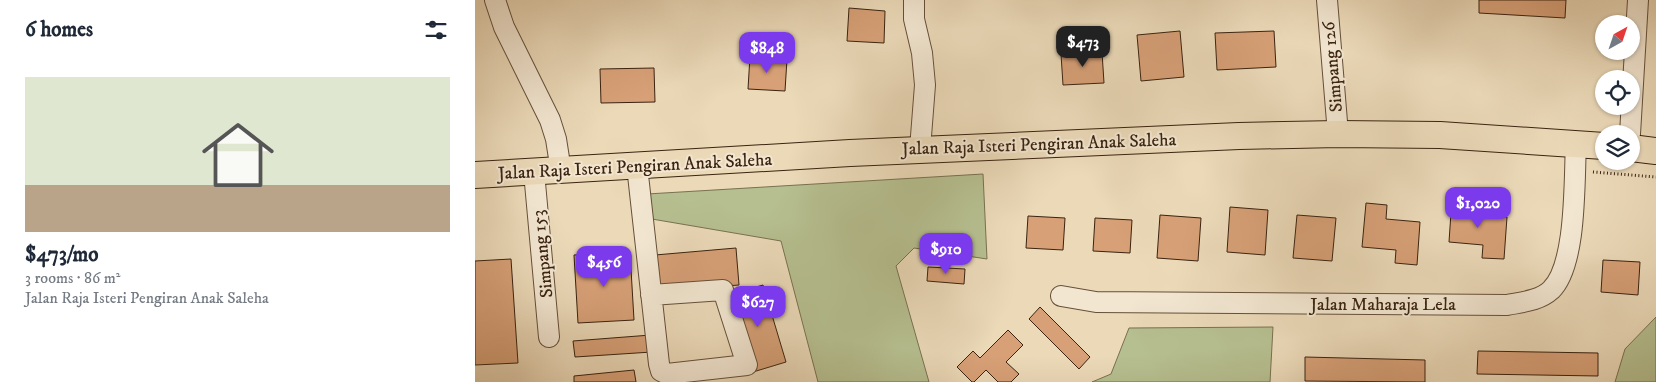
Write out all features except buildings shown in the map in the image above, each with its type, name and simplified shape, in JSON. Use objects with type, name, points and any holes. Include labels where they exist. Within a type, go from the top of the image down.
[{"type":"main road","name":"Jalan Raja Isteri Pengiran Anak Saleha","points":[[475,175],[920,149],[1211,137],[1338,134],[1440,135],[1595,145]]},
{"type":"main road","points":[[1640,149],[1656,151]]},
{"type":"street","points":[[495,0],[504,27],[550,120],[556,139],[561,171]]},
{"type":"street","points":[[914,0],[914,19],[922,54],[925,85],[920,149]]},
{"type":"street","name":"Simpang 126","points":[[1327,0],[1338,134]]},
{"type":"street","points":[[1630,125],[1637,0]]},
{"type":"street","name":"Jalan Maharaja Lela","points":[[1061,296],[1106,302],[1507,305],[1535,300],[1551,290],[1566,260],[1573,213],[1576,144]]},
{"type":"street","points":[[637,166],[651,295],[659,364],[661,371],[667,374],[747,365],[723,290],[651,295]]},
{"type":"street","name":"Simpang 153","points":[[533,172],[549,336]]},
{"type":"path","points":[[1575,170],[1656,177]]},
{"type":"green space","points":[[983,174],[987,259],[914,248],[896,266],[929,382],[818,382],[781,241],[646,218],[647,194]]},
{"type":"green space","points":[[1656,317],[1656,382],[1615,382],[1625,349]]},
{"type":"green space","points":[[1273,327],[1270,382],[1092,382],[1111,374],[1129,328]]}]
